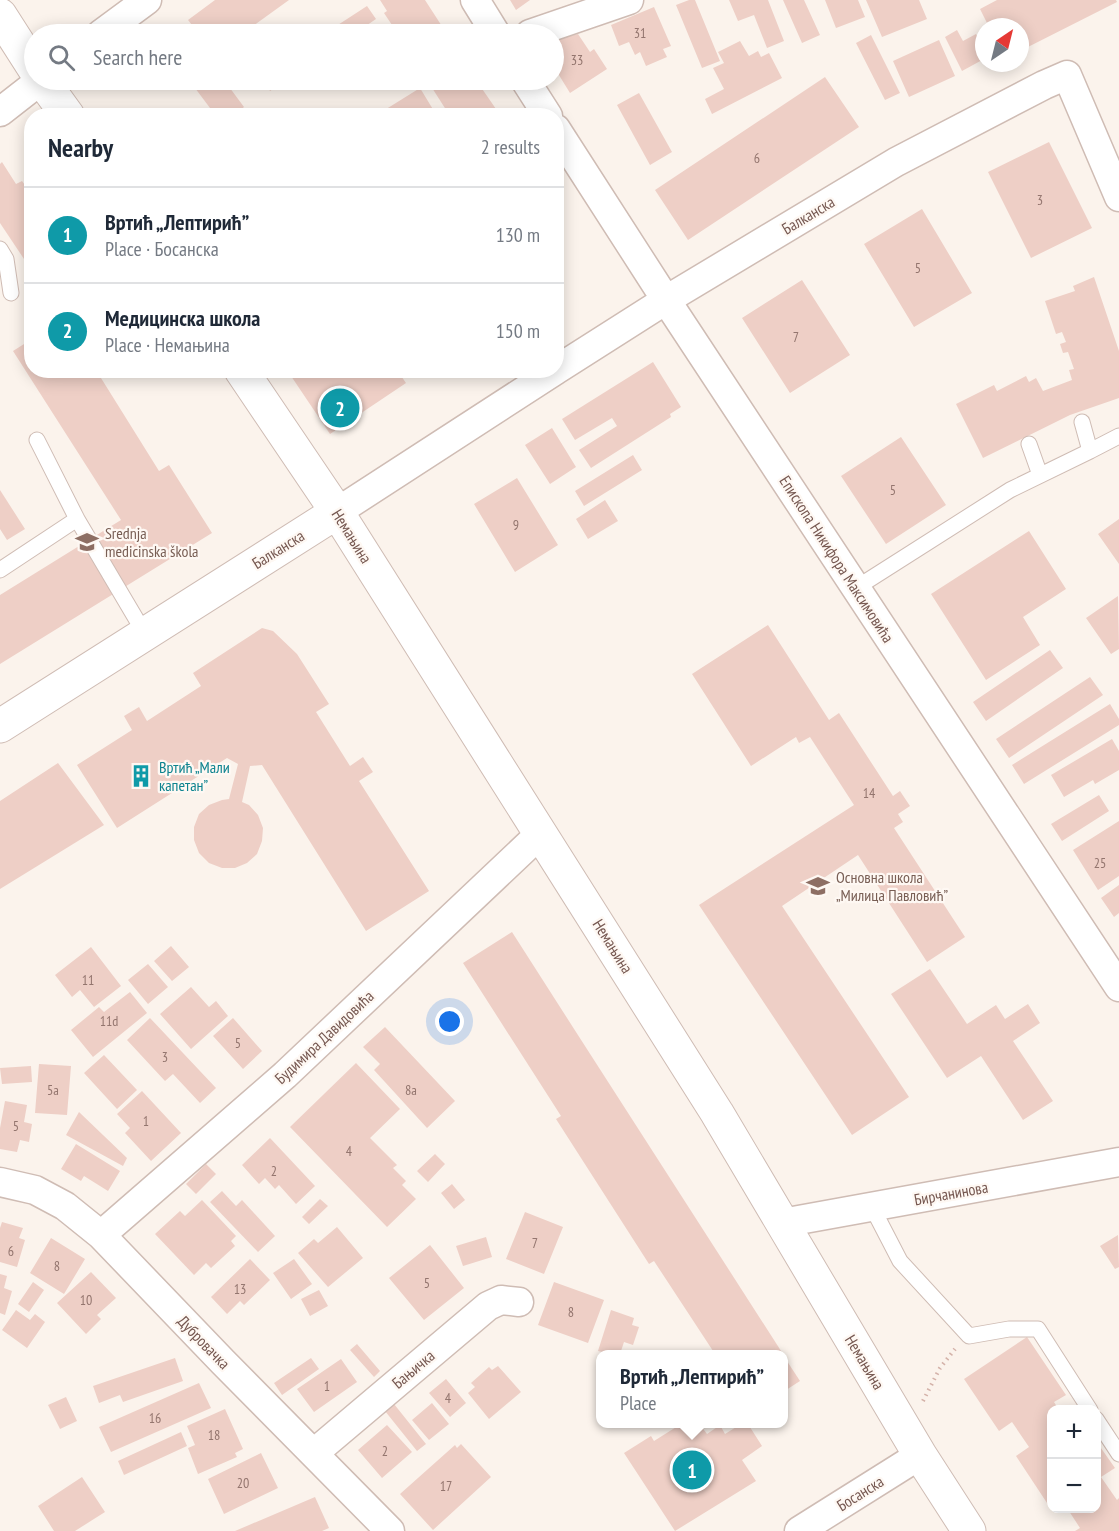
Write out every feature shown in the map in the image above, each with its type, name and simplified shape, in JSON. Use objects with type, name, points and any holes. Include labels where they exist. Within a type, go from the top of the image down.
[{"type":"street","points":[[115,24],[147,0]]},
{"type":"street","points":[[475,0],[490,24]]},
{"type":"street","points":[[559,24],[629,0]]},
{"type":"street","points":[[0,15],[24,52]]},
{"type":"street","name":"Балканска","points":[[564,365],[666,300],[896,162],[1067,75],[1119,197]]},
{"type":"street","points":[[0,112],[29,90]]},
{"type":"street","points":[[49,90],[62,108]]},
{"type":"street","points":[[531,90],[543,108]]},
{"type":"street","name":"Епископа Никифора Максимовића","points":[[564,141],[1119,987]]},
{"type":"street","name":"Немањина","points":[[246,378],[337,512],[541,832],[717,1113],[920,1455],[969,1531]]},
{"type":"street","name":"Балканска","points":[[0,726],[544,378]]},
{"type":"street","name":"Будимира Давидовића","points":[[101,1235],[285,1075],[541,832]]},
{"type":"street","name":"Бирчанинова","points":[[782,1223],[1119,1162]]},
{"type":"street","name":"Дубровачка","points":[[0,1182],[35,1190],[65,1206],[101,1235],[390,1531]]},
{"type":"street","name":"Бањичка","points":[[314,1453],[488,1306],[501,1300],[519,1302]]},
{"type":"street","name":"Босанска","points":[[799,1531],[920,1455]]},
{"type":"lane","points":[[0,249],[6,259],[11,293]]},
{"type":"lane","points":[[1082,422],[1090,451]]},
{"type":"lane","points":[[856,588],[998,498],[1119,436]]},
{"type":"lane","points":[[37,440],[77,519],[145,634]]},
{"type":"lane","points":[[1029,444],[1040,475]]},
{"type":"lane","points":[[0,570],[77,519]]},
{"type":"lane","points":[[872,1207],[900,1261],[969,1336],[1009,1329],[1038,1329],[1087,1405]]},
{"type":"lane","points":[[1101,1427],[1119,1454]]},
{"type":"path","points":[[922,1401],[952,1351],[969,1336]]},
{"type":"building","points":[[215,0],[289,0],[256,24],[191,24],[188,20]]},
{"type":"building","points":[[380,0],[425,0],[441,24],[391,24],[384,13],[387,11]]},
{"type":"building","points":[[510,0],[530,0],[516,10]]},
{"type":"building","points":[[695,0],[720,61],[702,68],[676,5]]},
{"type":"building","points":[[729,0],[768,0],[784,41],[767,48],[754,15],[738,21]]},
{"type":"building","points":[[783,0],[804,0],[820,35],[802,43]]},
{"type":"building","points":[[825,0],[858,0],[865,17],[836,28]]},
{"type":"building","points":[[866,0],[919,0],[927,19],[882,37]]},
{"type":"building","points":[[997,0],[1116,0],[1117,2],[1029,46],[1029,18],[984,18],[980,9]]},
{"type":"building","points":[[367,6],[376,19],[369,24],[339,24]]},
{"type":"building","points":[[654,7],[671,46],[663,49],[667,57],[646,66],[640,52],[635,55],[629,42],[619,46],[611,25]]},
{"type":"building","points":[[957,30],[963,41],[975,35],[975,64],[962,71],[945,37]]},
{"type":"building","points":[[578,34],[590,52],[594,49],[607,69],[570,93],[564,83],[564,38]]},
{"type":"building","points":[[871,35],[900,93],[885,100],[856,43]]},
{"type":"building","points":[[939,40],[955,76],[909,97],[893,61]]},
{"type":"building","points":[[740,41],[749,56],[758,51],[761,57],[769,53],[782,78],[712,114],[705,99],[724,89],[713,68],[724,63],[718,52]]},
{"type":"building","points":[[825,77],[859,127],[688,240],[655,190]]},
{"type":"building","points":[[196,90],[231,90],[244,107],[243,108],[210,108]]},
{"type":"building","points":[[417,90],[421,90],[432,108],[388,108]]},
{"type":"building","points":[[433,90],[483,90],[495,108],[445,108]]},
{"type":"building","points":[[639,93],[672,152],[650,165],[617,105]]},
{"type":"building","points":[[1049,142],[1092,228],[1031,258],[988,172]]},
{"type":"building","points":[[2,162],[16,184],[22,181],[24,184],[24,259],[0,223],[0,164]]},
{"type":"building","points":[[922,209],[972,293],[914,327],[864,244]]},
{"type":"building","points":[[1094,277],[1119,351],[1119,398],[1070,415],[983,458],[956,404],[994,385],[997,391],[1026,376],[1029,382],[1036,378],[1043,391],[1072,380],[1069,370],[1074,369],[1068,352],[1063,353],[1060,344],[1066,342],[1062,332],[1056,334],[1045,301],[1075,291],[1073,286]]},
{"type":"building","points":[[802,280],[850,355],[790,393],[742,318]]},
{"type":"building","points":[[24,344],[24,368],[13,351]]},
{"type":"building","points":[[653,362],[681,407],[670,414],[671,417],[591,468],[579,450],[617,426],[612,418],[575,440],[562,419]]},
{"type":"building","points":[[30,378],[101,378],[159,471],[169,465],[212,533],[0,664],[0,595],[121,520]]},
{"type":"building","points":[[292,378],[403,378],[406,383],[330,434]]},
{"type":"building","points":[[552,428],[576,467],[550,484],[525,445]]},
{"type":"building","points":[[901,437],[946,505],[886,544],[841,476]]},
{"type":"building","points":[[633,455],[642,470],[584,506],[575,491]]},
{"type":"building","points":[[517,478],[558,545],[515,572],[474,504]]},
{"type":"building","points":[[0,490],[25,529],[7,540],[0,529]]},
{"type":"building","points":[[605,500],[618,521],[588,539],[576,519]]},
{"type":"building","points":[[1119,519],[1119,564],[1098,534]]},
{"type":"building","points":[[1029,531],[1066,589],[1023,617],[1040,645],[986,680],[931,594]]},
{"type":"building","points":[[1118,596],[1119,649],[1111,654],[1086,618]]},
{"type":"building","points":[[768,625],[829,720],[839,713],[893,796],[900,791],[910,806],[898,814],[903,822],[894,828],[965,937],[927,962],[858,855],[782,906],[909,1097],[852,1135],[699,905],[854,805],[810,737],[799,743],[796,737],[751,766],[692,674]]},
{"type":"building","name":"Вртић „Мали капетан”","points":[[262,628],[273,631],[297,654],[329,704],[316,712],[350,766],[363,757],[373,772],[359,781],[429,891],[366,931],[262,765],[250,766],[242,802],[249,805],[258,815],[263,828],[262,841],[257,854],[247,863],[235,868],[222,868],[209,863],[199,853],[194,840],[194,827],[199,814],[209,805],[229,799],[238,764],[227,758],[117,828],[77,765],[132,730],[124,716],[139,707],[147,721],[201,686],[193,673]]},
{"type":"building","points":[[1050,650],[1063,668],[986,721],[973,702]]},
{"type":"building","points":[[1090,677],[1103,695],[1009,758],[996,739]]},
{"type":"building","points":[[1110,704],[1119,719],[1119,725],[1024,784],[1012,765]]},
{"type":"building","points":[[1112,739],[1119,751],[1119,770],[1095,784],[1093,780],[1064,797],[1051,775]]},
{"type":"building","points":[[58,763],[104,825],[0,889],[0,801]]},
{"type":"building","points":[[1099,795],[1109,811],[1062,841],[1051,824]]},
{"type":"building","points":[[1119,821],[1119,876],[1098,890],[1073,850]]},
{"type":"building","points":[[1119,885],[1119,913],[1114,917],[1101,898]]},
{"type":"building","points":[[512,932],[780,1350],[712,1350],[654,1261],[649,1264],[556,1119],[561,1116],[463,963]]},
{"type":"building","points":[[171,946],[189,967],[172,981],[154,961]]},
{"type":"building","points":[[91,947],[121,986],[94,1007],[80,990],[72,997],[55,975]]},
{"type":"building","points":[[148,964],[168,987],[148,1004],[128,980]]},
{"type":"building","points":[[930,969],[967,1024],[996,1005],[1005,1019],[1028,1004],[1040,1023],[1013,1041],[1053,1101],[1023,1120],[981,1056],[947,1078],[891,994]]},
{"type":"building","points":[[191,987],[209,1007],[216,1001],[228,1016],[191,1049],[160,1014]]},
{"type":"building","points":[[130,992],[147,1013],[93,1057],[71,1030],[99,1007],[104,1012]]},
{"type":"building","points":[[150,1018],[216,1088],[200,1103],[173,1074],[165,1081],[127,1040]]},
{"type":"building","points":[[233,1018],[262,1051],[243,1069],[213,1036]]},
{"type":"building","points":[[385,1027],[455,1101],[427,1128],[374,1070],[380,1064],[363,1047]]},
{"type":"building","points":[[104,1055],[137,1090],[117,1109],[84,1073]]},
{"type":"building","points":[[356,1063],[400,1109],[370,1138],[397,1165],[393,1168],[406,1181],[402,1185],[416,1199],[387,1227],[290,1127]]},
{"type":"building","points":[[39,1064],[71,1066],[67,1115],[35,1113]]},
{"type":"building","points":[[31,1066],[32,1082],[2,1084],[0,1068]]},
{"type":"building","points":[[142,1091],[181,1133],[151,1161],[125,1133],[130,1128],[117,1114]]},
{"type":"building","points":[[5,1101],[27,1105],[24,1122],[32,1124],[29,1142],[20,1140],[17,1152],[0,1149],[0,1128]]},
{"type":"building","points":[[79,1112],[127,1158],[123,1166],[66,1135]]},
{"type":"building","points":[[270,1138],[315,1186],[296,1204],[279,1185],[275,1189],[265,1178],[259,1184],[242,1165]]},
{"type":"building","points":[[76,1144],[120,1171],[108,1191],[84,1176],[81,1181],[61,1169]]},
{"type":"building","points":[[435,1154],[445,1164],[428,1182],[417,1171]]},
{"type":"building","points":[[206,1164],[216,1174],[196,1194],[186,1184]]},
{"type":"building","points":[[452,1184],[465,1200],[454,1209],[441,1193]]},
{"type":"building","points":[[222,1191],[236,1206],[242,1200],[275,1236],[258,1252],[210,1202]]},
{"type":"building","points":[[320,1199],[328,1206],[309,1224],[302,1217]]},
{"type":"building","points":[[202,1200],[236,1236],[231,1241],[235,1246],[211,1268],[206,1263],[194,1275],[155,1234],[180,1211],[185,1216]]},
{"type":"building","points":[[525,1212],[563,1227],[544,1274],[506,1259]]},
{"type":"building","points":[[2,1222],[23,1228],[19,1238],[25,1240],[17,1267],[0,1262]]},
{"type":"building","points":[[337,1227],[363,1258],[328,1287],[298,1253],[314,1239],[318,1243]]},
{"type":"building","points":[[1118,1235],[1119,1267],[1115,1269],[1100,1246]]},
{"type":"building","points":[[486,1237],[492,1257],[463,1266],[456,1246]]},
{"type":"building","points":[[51,1238],[85,1259],[64,1294],[30,1273]]},
{"type":"building","points":[[430,1245],[464,1288],[424,1320],[389,1278]]},
{"type":"building","points":[[250,1259],[270,1280],[244,1305],[240,1301],[227,1314],[211,1297]]},
{"type":"building","points":[[294,1259],[312,1284],[291,1299],[273,1273]]},
{"type":"building","points":[[91,1272],[116,1298],[97,1315],[101,1319],[86,1334],[57,1303]]},
{"type":"building","points":[[0,1274],[7,1276],[4,1288],[12,1291],[5,1315],[0,1313]]},
{"type":"building","points":[[33,1282],[44,1290],[29,1312],[18,1304]]},
{"type":"building","points":[[554,1282],[604,1300],[588,1343],[538,1325]]},
{"type":"building","points":[[319,1290],[328,1306],[310,1316],[301,1299]]},
{"type":"building","points":[[16,1310],[30,1320],[35,1314],[45,1322],[27,1348],[2,1330]]},
{"type":"building","points":[[611,1310],[634,1318],[632,1325],[639,1327],[633,1345],[624,1342],[621,1350],[598,1350]]},
{"type":"building","points":[[1027,1337],[1066,1395],[1054,1402],[1056,1405],[1047,1405],[1047,1503],[1016,1456],[1029,1447],[1012,1422],[999,1431],[964,1379]]},
{"type":"building","points":[[357,1344],[380,1371],[374,1377],[350,1350]]},
{"type":"building","points":[[175,1358],[183,1381],[123,1402],[120,1395],[99,1403],[93,1386]]},
{"type":"building","points":[[311,1358],[319,1369],[282,1395],[274,1383]]},
{"type":"building","points":[[341,1359],[357,1382],[314,1412],[297,1389]]},
{"type":"building","points":[[788,1363],[800,1381],[788,1389]]},
{"type":"building","points":[[498,1366],[521,1392],[489,1419],[468,1393],[475,1387],[471,1383],[489,1367],[492,1370]]},
{"type":"building","points":[[446,1379],[466,1403],[450,1417],[429,1393]]},
{"type":"building","points":[[199,1383],[211,1408],[111,1452],[99,1427]]},
{"type":"building","points":[[66,1397],[77,1421],[60,1429],[48,1405]]},
{"type":"building","points":[[432,1403],[449,1424],[429,1440],[412,1420]]},
{"type":"building","points":[[394,1404],[426,1444],[417,1451],[385,1411]]},
{"type":"building","points":[[225,1409],[243,1449],[235,1453],[237,1457],[198,1474],[188,1448],[195,1445],[187,1426]]},
{"type":"building","points":[[387,1425],[412,1452],[382,1478],[358,1450]]},
{"type":"building","points":[[675,1428],[702,1428],[707,1434],[716,1428],[722,1428],[725,1434],[735,1428],[751,1428],[762,1446],[742,1460],[756,1481],[675,1531],[624,1453],[651,1436],[654,1441]]},
{"type":"building","points":[[181,1432],[187,1446],[124,1475],[118,1461]]},
{"type":"building","points":[[461,1444],[491,1477],[433,1530],[400,1494],[455,1445],[457,1448]]},
{"type":"building","points":[[1101,1448],[1115,1468],[1101,1477]]},
{"type":"building","points":[[261,1453],[278,1488],[224,1514],[208,1479]]},
{"type":"building","points":[[82,1477],[105,1512],[75,1531],[54,1531],[38,1506]]},
{"type":"building","points":[[1101,1477],[1117,1500],[1119,1498],[1119,1531],[1075,1531],[1080,1528],[1070,1513],[1101,1513]]},
{"type":"building","points":[[315,1497],[329,1528],[322,1531],[235,1531]]},
{"type":"place","name":"Медицинска школа","points":[[340,408]]},
{"type":"place","name":"Srednja medicinska škola","points":[[87,542]]},
{"type":"place","name":"Вртић „Мали капетан”","points":[[141,776]]},
{"type":"place","name":"Основна школа „Милица Павловић”","points":[[818,886]]},
{"type":"place","name":"Вртић „Лептирић”","points":[[692,1470]]}]
